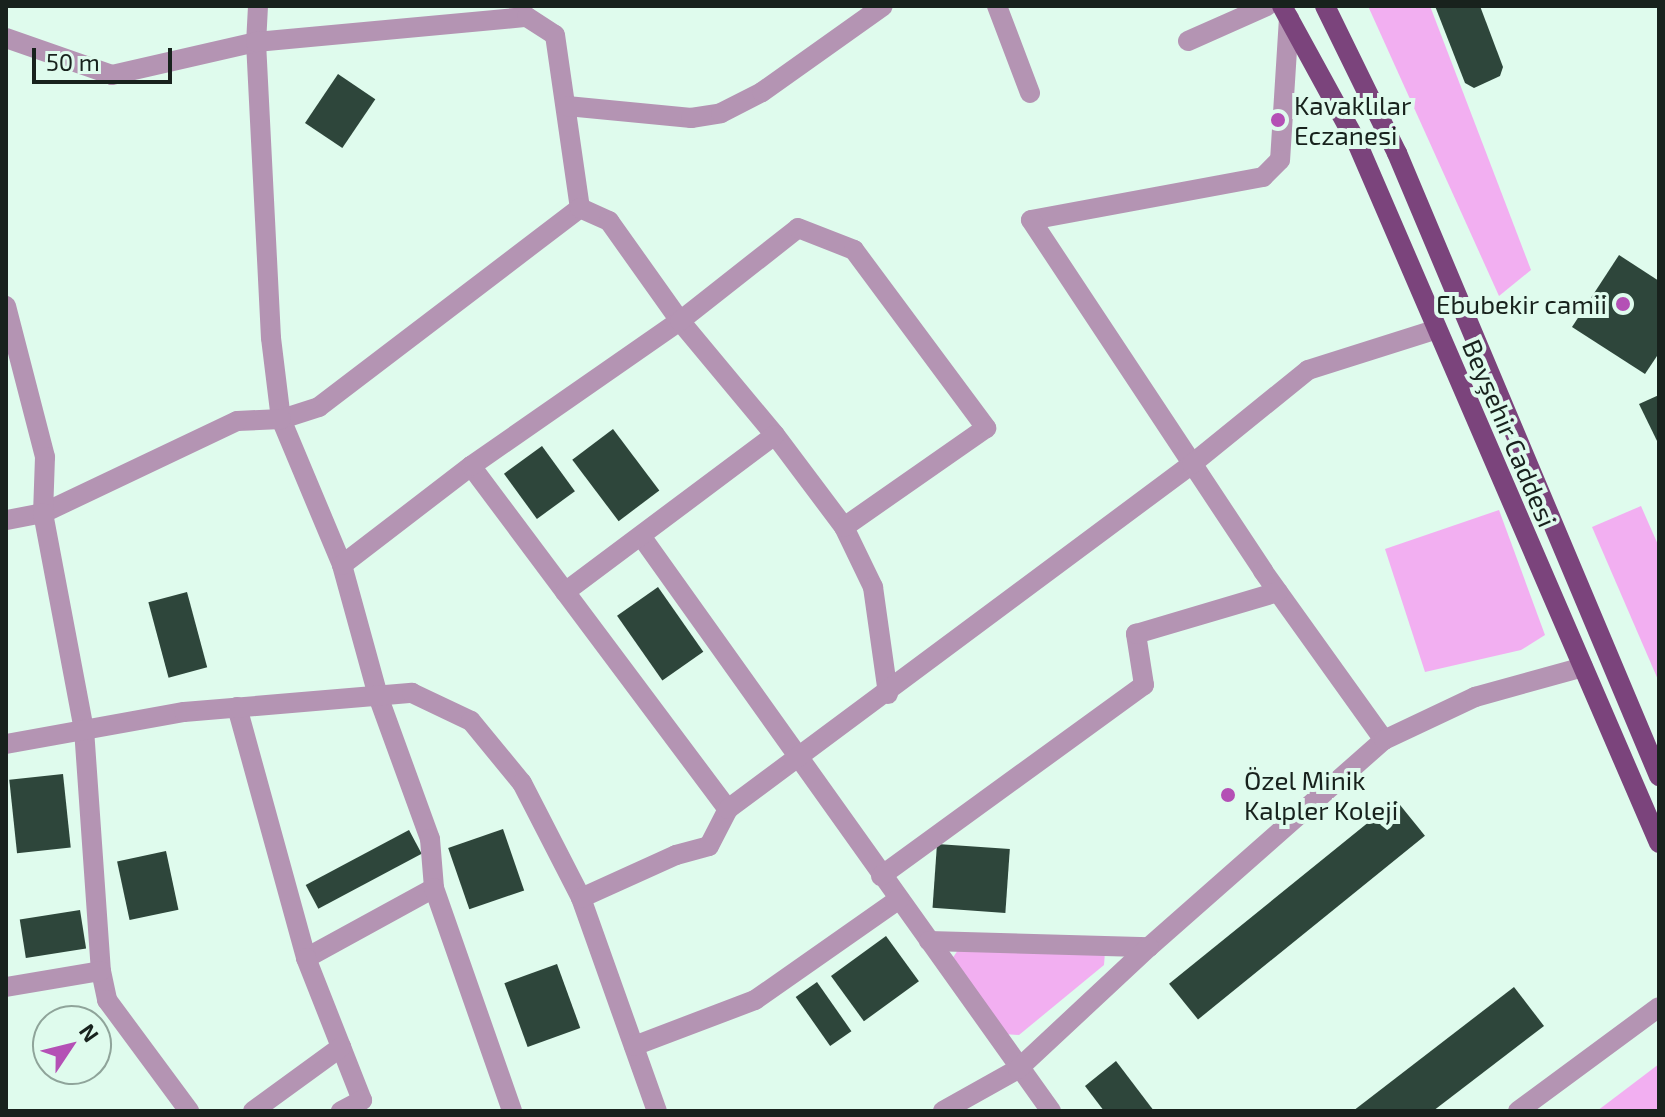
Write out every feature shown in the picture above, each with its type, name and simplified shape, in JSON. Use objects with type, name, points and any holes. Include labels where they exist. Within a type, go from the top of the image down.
[{"type":"main road","name":"Beyşehir Caddesi","points":[[1325,6],[1397,153],[1659,776]]},
{"type":"main road","name":"Beyşehir Caddesi","points":[[1285,12],[1358,145],[1659,843]]},
{"type":"street","points":[[258,6],[256,42],[271,338],[281,419],[342,565],[378,696],[430,839],[434,888],[512,1111]]},
{"type":"street","points":[[567,106],[691,118],[721,113],[762,92],[883,6]]},
{"type":"street","points":[[997,6],[1030,93]]},
{"type":"street","points":[[1188,41],[1267,6]]},
{"type":"street","points":[[1285,12],[1280,160],[1263,177],[1031,220],[1278,592],[1384,740]]},
{"type":"street","points":[[6,38],[112,75],[256,42],[527,17],[555,35],[580,208]]},
{"type":"street","points":[[6,520],[43,513],[237,421],[281,419],[319,407],[580,208]]},
{"type":"street","points":[[580,208],[609,221],[680,321],[775,435],[844,527],[873,587],[888,694]]},
{"type":"street","points":[[342,565],[471,466],[680,321],[798,228],[854,250],[986,428],[844,527]]},
{"type":"street","points":[[6,307],[45,457],[43,513],[84,729],[101,971],[107,1000],[189,1111]]},
{"type":"street","points":[[581,898],[676,855],[709,846],[728,809],[888,694],[1192,464],[1308,370],[1437,329]]},
{"type":"street","points":[[565,592],[775,435]]},
{"type":"street","points":[[471,466],[728,809]]},
{"type":"street","points":[[641,536],[1018,1069],[1051,1111]]},
{"type":"street","points":[[881,876],[1144,685],[1136,634],[1278,592]]},
{"type":"street","points":[[943,1111],[1018,1069],[1149,947],[1384,740],[1475,697],[1583,667]]},
{"type":"street","points":[[6,744],[184,712],[412,693],[471,721],[522,783],[581,898],[657,1111]]},
{"type":"street","points":[[237,707],[306,958],[362,1100],[341,1111]]},
{"type":"street","points":[[306,958],[434,888]]},
{"type":"street","points":[[634,1046],[755,1000],[899,899]]},
{"type":"street","points":[[929,941],[1149,947]]},
{"type":"street","points":[[6,987],[101,971]]},
{"type":"street","points":[[1518,1111],[1659,1007]]},
{"type":"street","points":[[253,1111],[341,1047]]},
{"type":"shaded area","points":[[1368,6],[1430,6],[1531,270],[1499,296]]},
{"type":"shaded area","points":[[1641,506],[1659,547],[1659,682],[1592,527]]},
{"type":"shaded area","points":[[1499,510],[1545,635],[1521,650],[1425,672],[1385,549]]},
{"type":"shaded area","points":[[960,947],[1105,952],[1104,965],[1019,1035],[1003,1034],[952,959]]},
{"type":"shaded area","points":[[1659,1064],[1659,1111],[1597,1111]]},
{"type":"building","points":[[1435,6],[1480,6],[1503,67],[1500,76],[1474,88],[1465,83]]},
{"type":"building","points":[[338,74],[375,99],[342,148],[305,123]]},
{"type":"building","name":"Ebubekir camii","points":[[1619,255],[1659,281],[1659,353],[1645,374],[1572,327]]},
{"type":"building","points":[[1659,395],[1659,445],[1639,404]]},
{"type":"building","points":[[613,429],[659,490],[619,521],[572,460]]},
{"type":"building","points":[[542,446],[575,491],[537,519],[504,474]]},
{"type":"building","points":[[658,587],[703,652],[662,680],[617,616]]},
{"type":"building","points":[[187,592],[207,667],[169,678],[148,602]]},
{"type":"building","points":[[63,774],[71,848],[17,853],[9,780]]},
{"type":"building","points":[[1396,800],[1425,836],[1198,1020],[1169,984]]},
{"type":"building","points":[[503,829],[524,890],[469,909],[448,848]]},
{"type":"building","points":[[409,830],[422,854],[318,909],[306,885]]},
{"type":"building","points":[[937,844],[1010,849],[1005,913],[933,908]]},
{"type":"building","points":[[166,851],[178,910],[130,920],[117,861]]},
{"type":"building","points":[[80,910],[86,949],[26,958],[20,920]]},
{"type":"building","points":[[886,936],[919,981],[864,1021],[831,976]]},
{"type":"building","points":[[557,964],[580,1028],[528,1047],[504,983]]},
{"type":"building","points":[[817,982],[851,1031],[830,1046],[796,997]]},
{"type":"building","points":[[1514,987],[1544,1026],[1433,1111],[1353,1111]]},
{"type":"building","points":[[1116,1061],[1154,1111],[1104,1111],[1085,1086]]},
{"type":"place","name":"Kavaklılar Eczanesi","points":[[1278,120]]},
{"type":"place","name":"Ebubekir camii","points":[[1623,304]]},
{"type":"place","name":"Özel Minik Kalpler Koleji","points":[[1228,795]]}]
